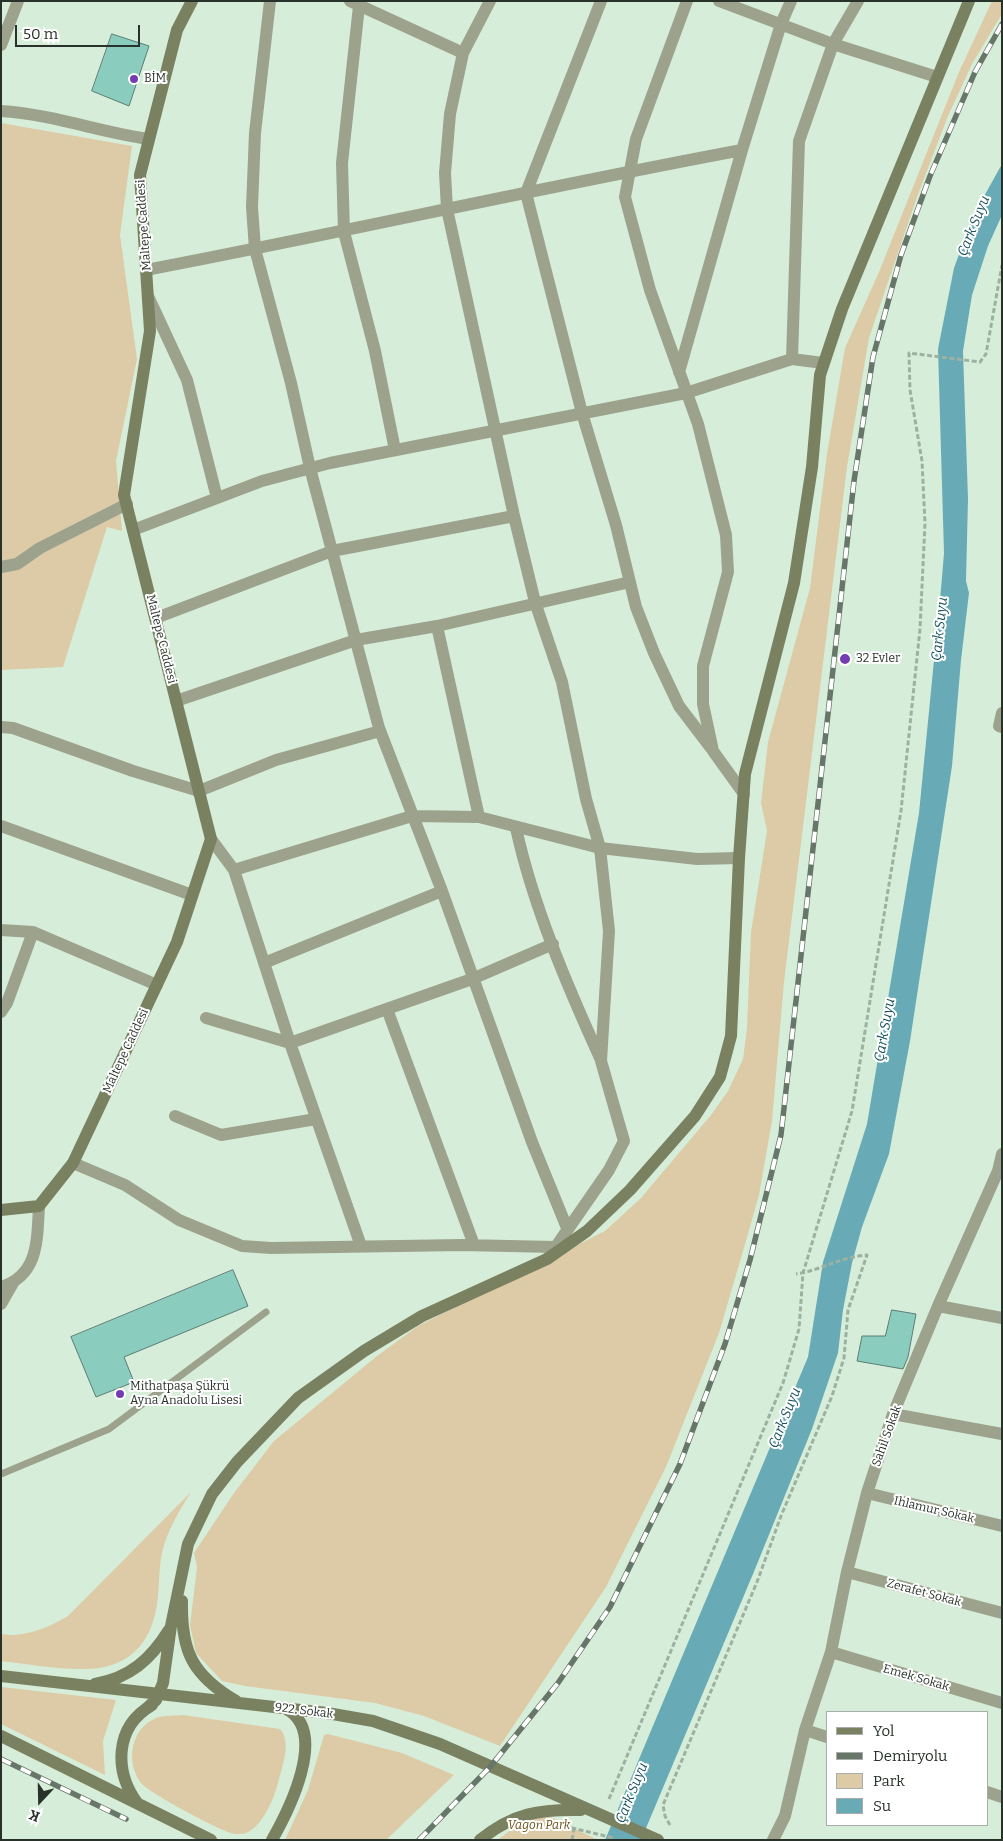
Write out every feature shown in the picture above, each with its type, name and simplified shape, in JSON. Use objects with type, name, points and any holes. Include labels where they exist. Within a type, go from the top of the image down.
[{"type":"street","points":[[1,45],[18,1]]},
{"type":"street","points":[[270,1],[255,133],[252,207],[255,249],[310,468],[380,731],[442,891],[532,1142],[567,1228]]},
{"type":"street","points":[[490,1],[463,54],[450,114],[445,173],[448,209],[514,516],[535,602],[562,682],[586,799],[600,848],[609,931],[601,1061]]},
{"type":"street","points":[[601,1],[526,193],[582,413],[616,525],[636,607],[654,653],[679,706],[744,794]]},
{"type":"street","points":[[688,1],[636,139],[625,197],[650,290],[698,424],[726,535],[728,572],[703,666],[704,704],[713,751]]},
{"type":"street","points":[[719,1],[833,44],[937,77]]},
{"type":"street","points":[[679,372],[742,150],[781,24],[791,1]]},
{"type":"street","points":[[792,359],[799,141],[833,44],[858,1]]},
{"type":"street","points":[[140,1805],[124,1777],[120,1760],[125,1734],[158,1695],[164,1677],[171,1626],[188,1544],[212,1494],[237,1462],[298,1398],[364,1351],[422,1316],[548,1259],[587,1232],[630,1190],[694,1116],[720,1077],[731,1036],[739,858],[745,774],[794,583],[812,467],[820,375],[842,309],[969,1]]},
{"type":"street","name":"Maltepe Caddesi","points":[[40,1206],[73,1163],[157,985],[177,942],[211,839],[124,495],[150,331],[140,175],[177,30],[188,2]]},
{"type":"street","points":[[395,450],[374,351],[344,232],[342,163],[354,38],[354,3],[463,54]]},
{"type":"street","points":[[1,111],[26,113],[111,134],[149,139]]},
{"type":"street","points":[[146,270],[344,232],[630,171],[742,150]]},
{"type":"street","points":[[148,296],[187,380],[216,498]]},
{"type":"street","points":[[133,530],[262,481],[310,468],[686,393],[792,359],[824,363]]},
{"type":"street","points":[[1,568],[17,564],[40,548],[127,504]]},
{"type":"street","points":[[156,618],[332,551],[514,516]]},
{"type":"street","points":[[176,701],[356,640],[437,626],[535,602],[630,582]]},
{"type":"street","points":[[437,626],[479,817]]},
{"type":"street","points":[[1000,727],[1002,713]]},
{"type":"street","points":[[1,727],[12,728],[134,772],[199,791],[276,760],[380,731]]},
{"type":"street","points":[[234,870],[412,816],[479,817],[600,848],[698,860],[739,858]]},
{"type":"street","points":[[1,826],[192,895]]},
{"type":"street","points":[[516,828],[524,863],[573,999],[601,1061],[624,1140],[609,1170],[567,1228],[548,1259]]},
{"type":"street","points":[[211,839],[234,870],[290,1044],[361,1246]]},
{"type":"street","points":[[264,963],[442,891]]},
{"type":"street","points":[[1,930],[33,932],[157,985]]},
{"type":"street","points":[[1,1012],[7,1003],[33,932]]},
{"type":"street","points":[[206,1018],[290,1044],[472,979],[554,944]]},
{"type":"street","points":[[387,1009],[474,1245]]},
{"type":"street","points":[[175,1116],[221,1135],[316,1119]]},
{"type":"street","name":"Sahil Sokak","points":[[773,1840],[785,1816],[805,1730],[831,1652],[847,1572],[867,1493],[893,1414],[938,1306],[1000,1171],[1002,1154]]},
{"type":"street","points":[[73,1163],[125,1186],[178,1220],[242,1246],[271,1248],[474,1245],[555,1247]]},
{"type":"street","points":[[1,1210],[40,1206],[37,1246],[31,1265],[7,1285],[1,1304]]},
{"type":"street","points":[[938,1306],[1002,1318]]},
{"type":"street","points":[[893,1414],[1002,1434]]},
{"type":"street","name":"Ihlamur Sokak","points":[[867,1493],[1002,1526]]},
{"type":"street","points":[[183,1568],[182,1627],[185,1644],[199,1671],[221,1691],[242,1704]]},
{"type":"street","name":"Zerafet Sokak","points":[[847,1572],[1002,1613]]},
{"type":"street","points":[[78,1685],[106,1682],[138,1668],[151,1656],[171,1626]]},
{"type":"street","name":"Emek Sokak","points":[[831,1652],[1002,1703]]},
{"type":"street","name":"922. Sokak","points":[[1,1676],[327,1713],[384,1724],[440,1744],[658,1840]]},
{"type":"street","points":[[146,1709],[162,1701],[186,1698]]},
{"type":"street","points":[[272,1840],[296,1786],[305,1752],[303,1725],[296,1715],[283,1708]]},
{"type":"street","points":[[805,1730],[826,1738]]},
{"type":"street","points":[[1,1736],[211,1840]]},
{"type":"street","points":[[988,1792],[1002,1797]]},
{"type":"street","name":"922. Sokak","points":[[480,1840],[502,1825],[532,1812],[589,1811]]},
{"type":"street","points":[[187,1828],[197,1840]]},
{"type":"lane","points":[[1,1474],[109,1429],[266,1312]]},
{"type":"path","points":[[609,1800],[782,1383],[799,1329],[803,1273],[852,1111],[902,801],[920,629],[925,523],[922,461],[910,390],[909,353],[980,362],[986,354],[1002,265]]},
{"type":"path","points":[[670,1825],[665,1816],[663,1805],[757,1582],[781,1516],[832,1396],[844,1358],[848,1310],[867,1255],[848,1256],[809,1272],[796,1274]]},
{"type":"path","points":[[559,1824],[618,1840]]},
{"type":"path","points":[[572,1840],[574,1828]]},
{"type":"green space","points":[[992,1],[1002,1],[1002,14],[972,64],[948,116],[917,197],[869,338],[847,467],[784,982],[772,1121],[759,1195],[719,1333],[666,1467],[606,1587],[500,1746],[424,1716],[375,1703],[245,1686],[222,1681],[196,1653],[190,1625],[197,1567],[194,1553],[234,1493],[274,1441],[377,1356],[418,1326],[605,1231],[641,1198],[711,1115],[728,1091],[743,1059],[747,1028],[751,932],[767,831],[761,803],[768,742],[810,588],[827,454],[845,348],[879,272],[959,72]]},
{"type":"green space","points":[[1,123],[132,146],[120,235],[137,359],[116,461],[122,531],[107,527],[63,667],[1,670]]},
{"type":"green space","points":[[191,1492],[174,1521],[164,1545],[156,1610],[147,1637],[139,1647],[120,1662],[95,1668],[61,1668],[1,1661],[1,1634],[19,1635],[36,1631],[68,1616]]},
{"type":"green space","points":[[1,1687],[116,1700],[103,1741],[105,1775],[1,1724]]},
{"type":"green space","points":[[183,1715],[280,1729],[284,1734],[285,1755],[276,1789],[262,1819],[252,1830],[246,1833],[233,1834],[223,1830],[169,1802],[147,1788],[136,1775],[132,1756],[133,1746],[141,1729],[156,1718]]},
{"type":"green space","points":[[328,1734],[402,1753],[454,1775],[386,1840],[285,1840],[308,1790],[324,1735]]},
{"type":"green space","name":"Vagon Park","points":[[538,1811],[598,1840],[497,1840]]},
{"type":"water","name":"Çark Suyu","points":[[1002,164],[1002,215],[988,246],[972,295],[963,351],[968,499],[966,581],[969,593],[952,766],[910,1041],[889,1154],[862,1227],[852,1263],[843,1310],[838,1353],[812,1429],[753,1574],[641,1840],[605,1840],[808,1357],[823,1262],[867,1124],[919,813],[941,589],[944,553],[938,349],[954,268],[973,216]]},
{"type":"building","points":[[112,34],[149,46],[129,106],[92,91]]},
{"type":"building","points":[[233,1270],[248,1306],[124,1357],[134,1382],[96,1397],[71,1337]]},
{"type":"building","points":[[892,1310],[916,1314],[908,1357],[903,1369],[857,1361],[862,1336],[885,1336]]},
{"type":"railway","points":[[419,1840],[490,1767],[558,1683],[610,1607],[680,1464],[725,1344],[750,1260],[781,1135],[854,481],[873,357],[901,255],[930,176],[975,72],[1002,24]]},
{"type":"railway","points":[[1,1759],[126,1819]]},
{"type":"place","name":"BİM","points":[[134,79]]},
{"type":"place","name":"32 Evler","points":[[845,659]]},
{"type":"place","name":"Mithatpaşa Şükrü Ayna Anadolu Lisesi","points":[[120,1394]]}]
